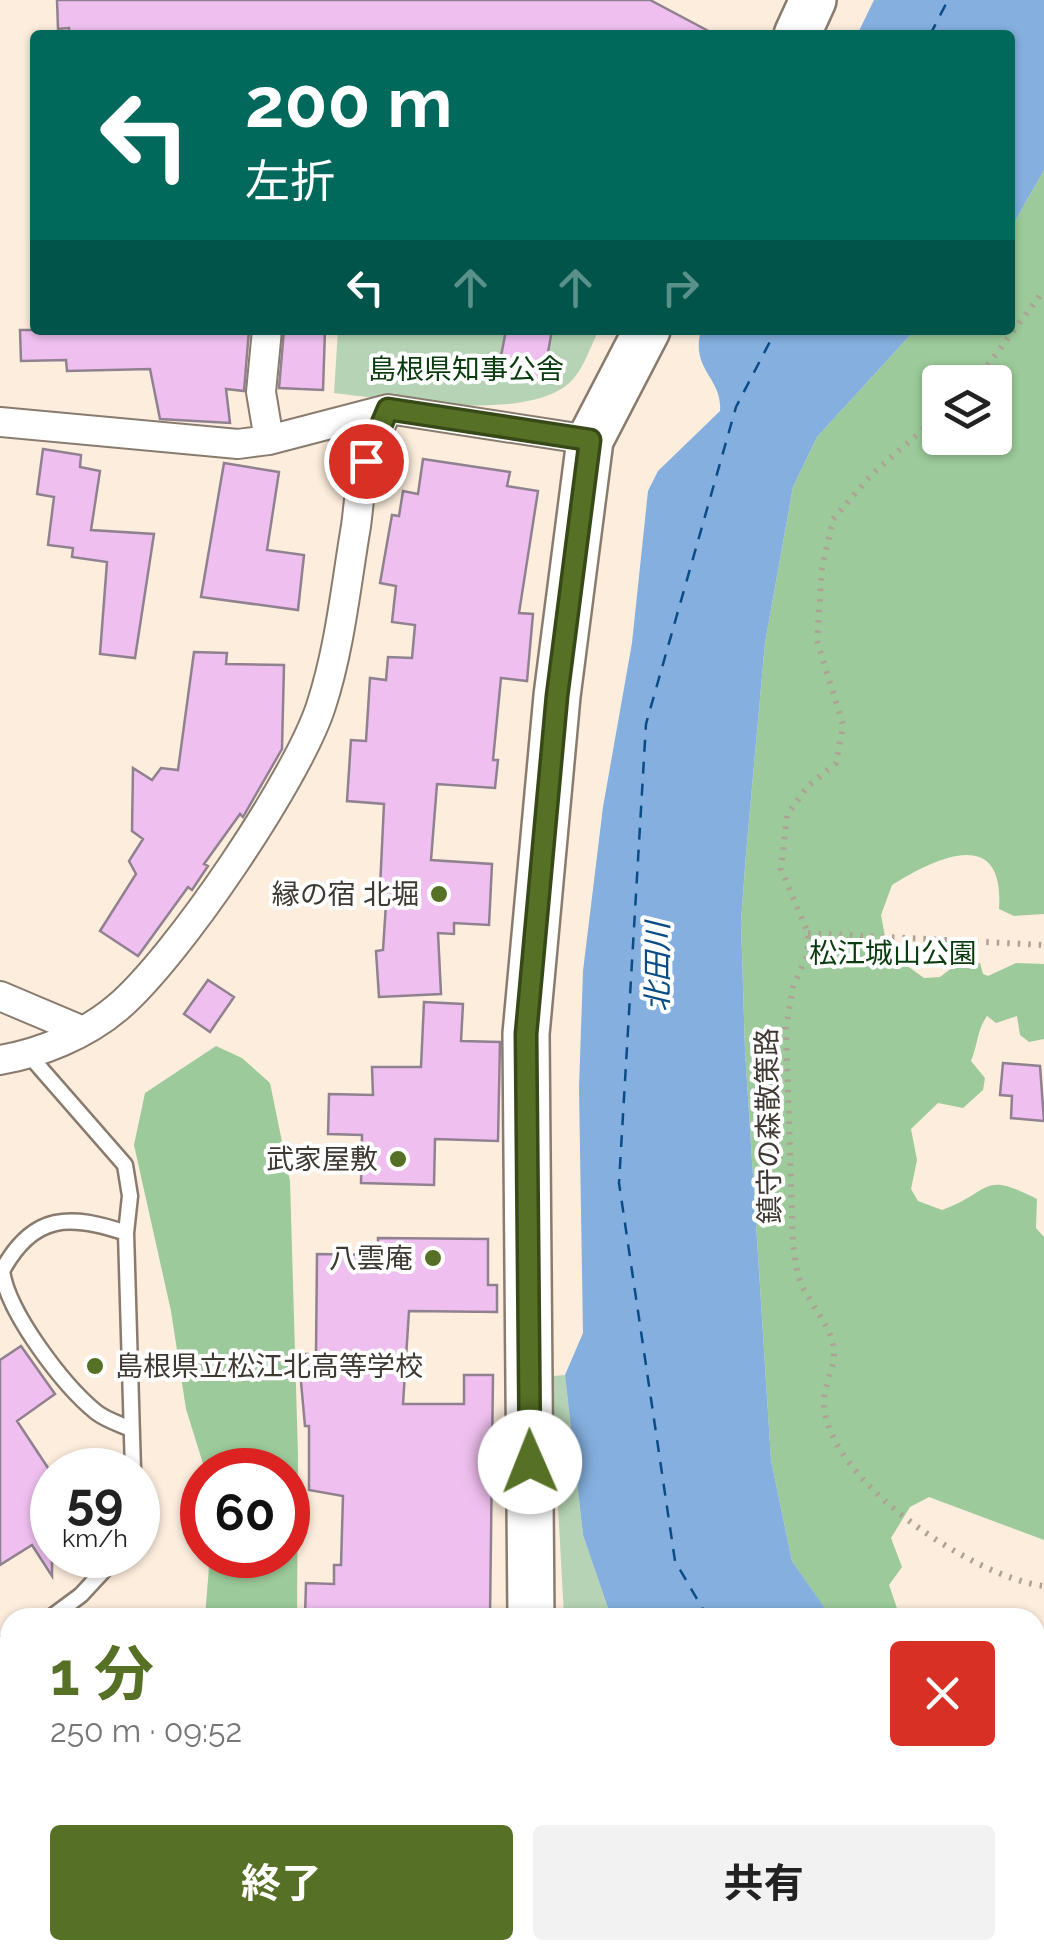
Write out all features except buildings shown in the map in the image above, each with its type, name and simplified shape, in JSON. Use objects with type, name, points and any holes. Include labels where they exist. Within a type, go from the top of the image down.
[{"type":"main road","points":[[799,30],[813,0]]},
{"type":"main road","points":[[531,1608],[526,1034],[557,696],[590,440],[643,335]]},
{"type":"street","points":[[267,335],[261,392],[270,440]]},
{"type":"street","points":[[0,1060],[29,1056],[118,1008],[152,971],[294,770],[321,706],[339,628],[366,461],[388,409]]},
{"type":"street","points":[[0,422],[238,444],[270,440],[388,409],[590,440]]},
{"type":"street","points":[[0,996],[82,1030]]},
{"type":"lane","points":[[29,1056],[125,1165],[130,1196],[126,1233],[132,1448]]},
{"type":"lane","points":[[126,1233],[83,1218],[54,1222],[11,1254],[2,1270],[11,1304],[73,1389],[99,1414],[132,1429]]},
{"type":"lane","points":[[63,1608],[96,1578]]},
{"type":"path","points":[[1015,330],[1043,293]]},
{"type":"path","points":[[988,365],[1011,335]]},
{"type":"path","points":[[922,431],[873,473],[833,519],[822,568],[818,642],[844,725],[836,763],[806,787],[787,815],[781,870],[808,933],[1044,944]]},
{"type":"path","name":"鎮守の森散策路","points":[[808,933],[807,956],[793,987],[786,1028],[785,1073],[800,1280],[834,1346],[824,1405],[840,1446],[897,1512],[955,1553],[1014,1582],[1044,1586]]},
{"type":"green space","name":"松江城山公園","points":[[1044,170],[1044,914],[1014,916],[999,909],[998,882],[991,866],[979,857],[964,855],[928,865],[892,885],[881,915],[888,952],[924,978],[940,977],[961,961],[980,963],[983,974],[988,976],[1016,963],[1044,964],[1044,1039],[1029,1042],[1020,1035],[1017,1016],[996,1023],[987,1016],[971,1061],[985,1078],[983,1090],[963,1108],[938,1103],[911,1129],[917,1160],[911,1189],[918,1201],[942,1210],[996,1185],[1037,1199],[1036,1228],[1044,1237],[1044,1540],[929,1497],[910,1507],[891,1538],[902,1567],[889,1585],[897,1608],[824,1608],[792,1561],[771,1460],[745,1050],[741,922],[765,643],[793,487],[817,437],[910,335],[1015,335],[1015,221]]},
{"type":"green space","name":"島根県知事公舎","points":[[338,335],[597,335],[574,378],[555,392],[528,401],[460,405],[334,393]]},
{"type":"green space","points":[[216,1046],[242,1058],[270,1083],[290,1181],[298,1448],[198,1448],[186,1409],[171,1311],[134,1145],[145,1093]]},
{"type":"green space","points":[[565,1375],[583,1535],[608,1608],[564,1608],[551,1376]]},
{"type":"green space","points":[[208,1578],[297,1578],[297,1608],[206,1608]]},
{"type":"water","points":[[874,0],[1044,0],[1044,170],[1015,221],[1015,30],[859,30]]},
{"type":"water","name":"北田川","points":[[700,335],[910,335],[817,437],[793,487],[765,643],[741,922],[745,1050],[771,1460],[792,1561],[825,1608],[608,1608],[583,1535],[565,1375],[583,1333],[579,1088],[583,971],[603,807],[632,643],[648,491],[658,471],[720,411],[717,390],[703,365]]},
{"type":"ferry route","points":[[933,30],[948,0]]},
{"type":"ferry route","points":[[702,1608],[675,1561],[619,1183],[646,724],[736,407],[773,335]]},
{"type":"place","name":"縁の宿 北堀","points":[[439,894]]},
{"type":"place","name":"武家屋敷","points":[[398,1159]]},
{"type":"place","name":"八雲庵","points":[[433,1258]]},
{"type":"place","name":"島根県立松江北高等学校","points":[[95,1366]]},
{"type":"route","points":[[366,461],[388,409],[590,440],[557,696],[526,1034],[530,1462]]}]
